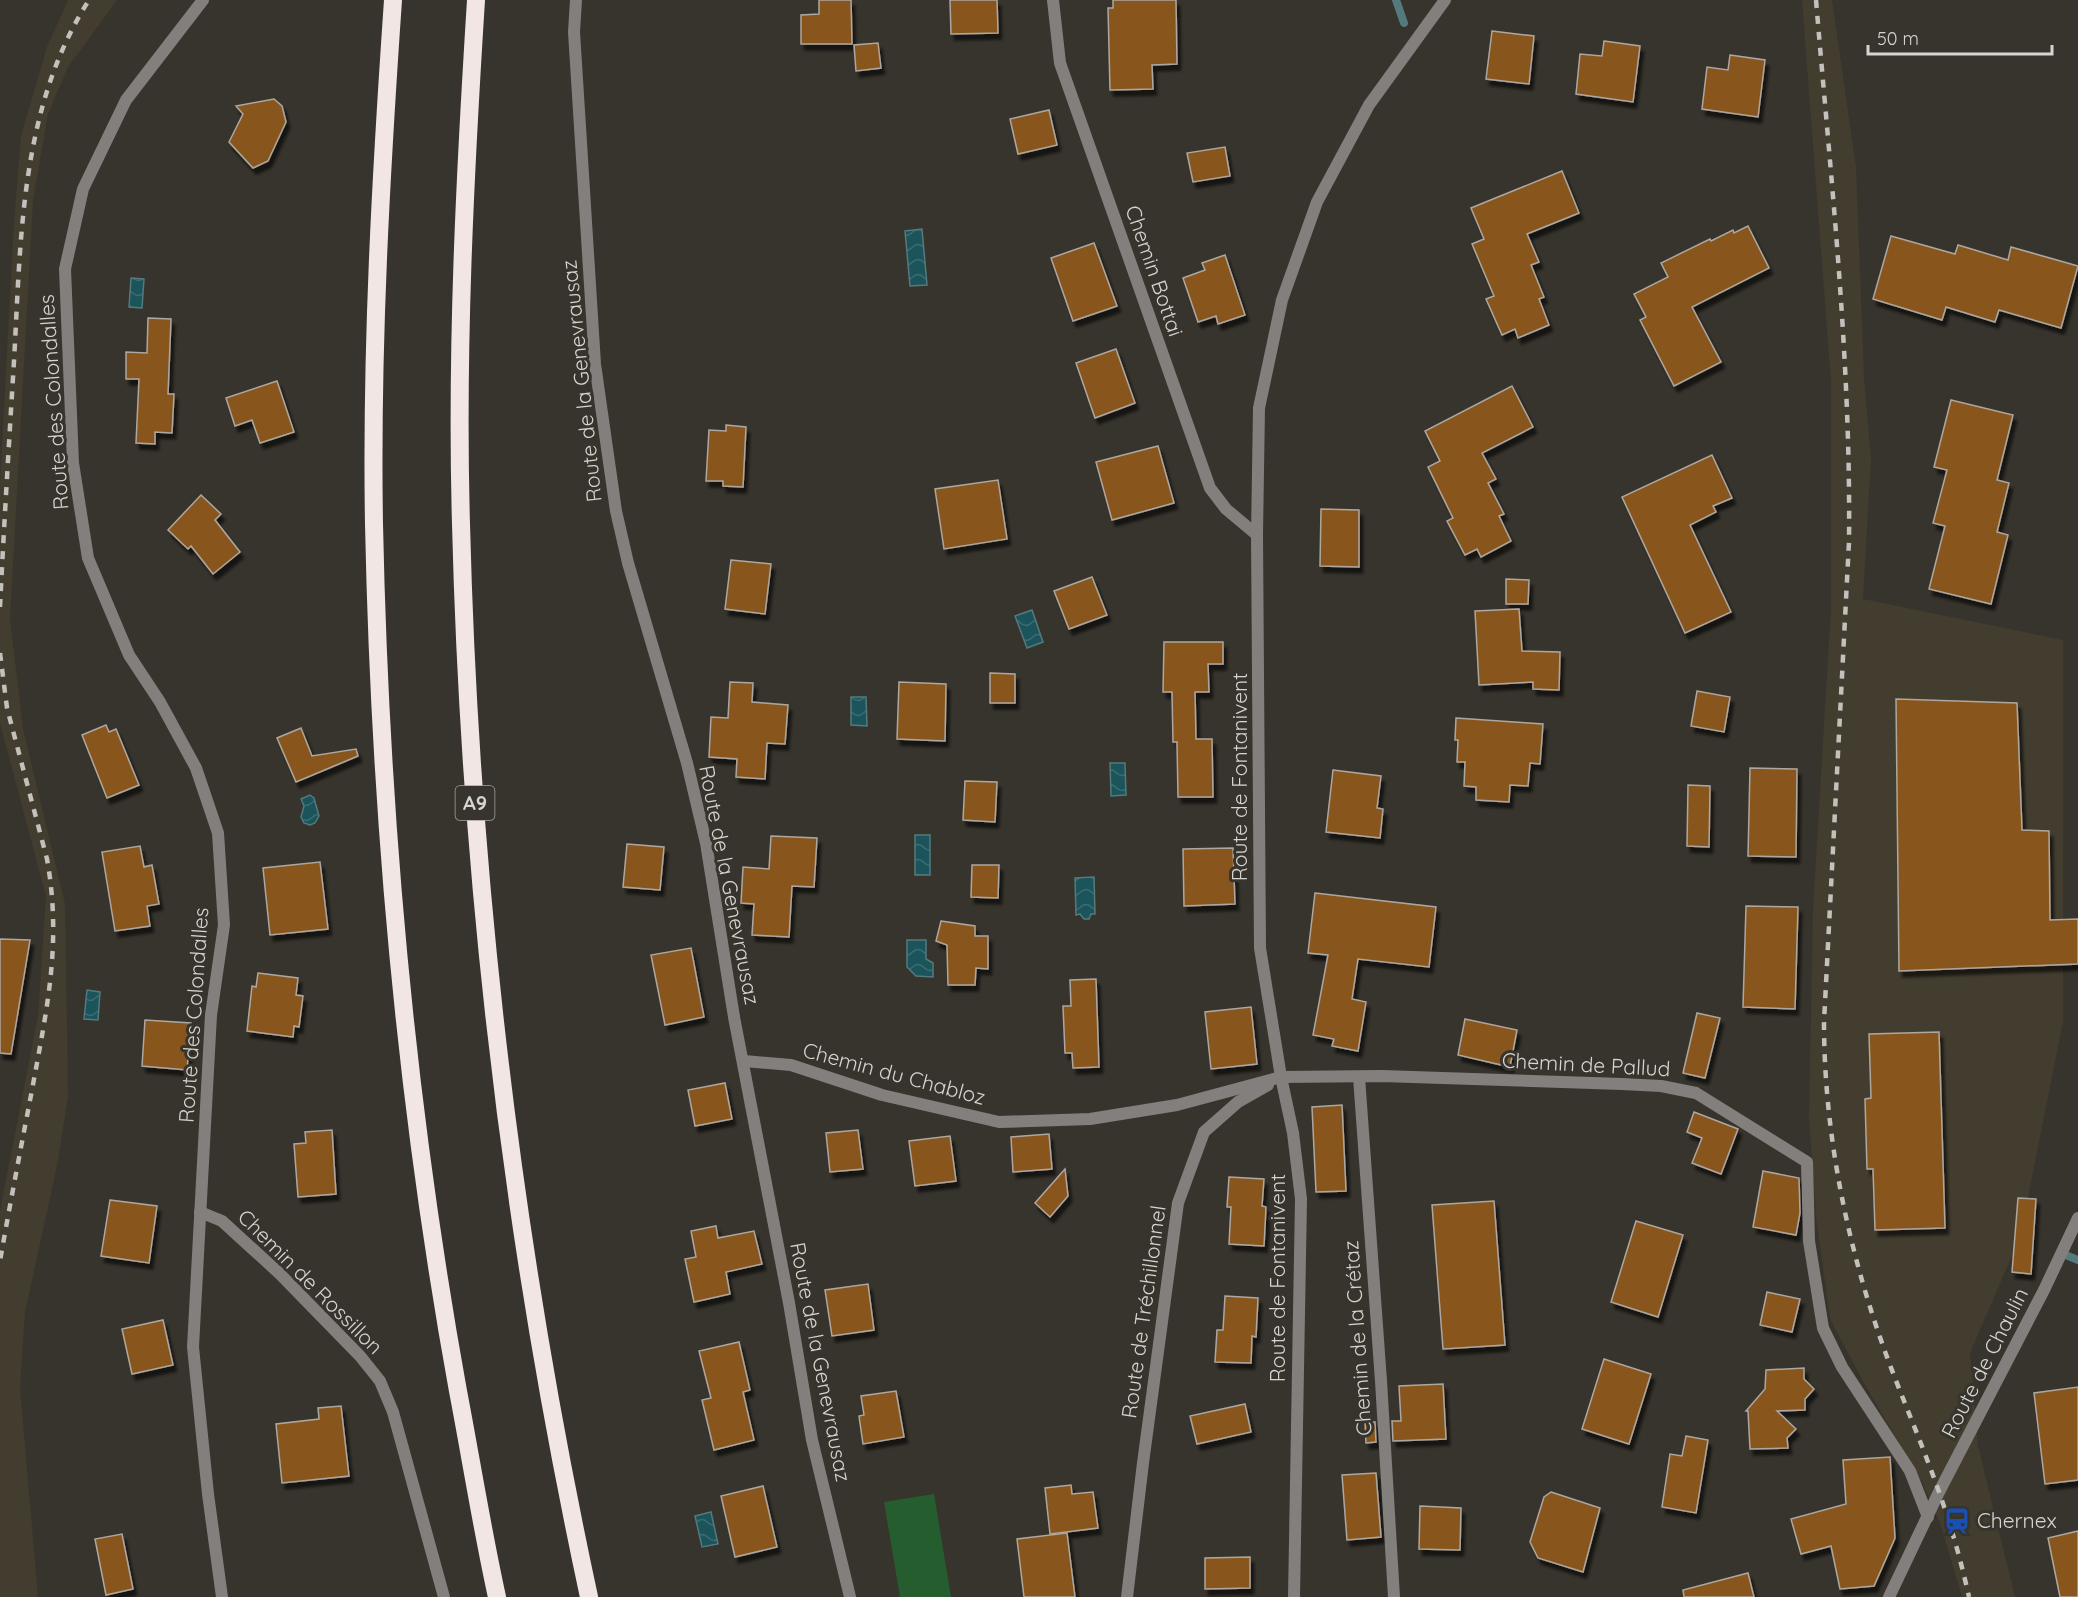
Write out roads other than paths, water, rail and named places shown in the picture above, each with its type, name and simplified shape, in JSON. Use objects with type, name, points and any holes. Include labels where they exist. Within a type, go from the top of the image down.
[{"type":"highway","points":[[393,0],[382,167],[374,388],[374,521],[385,786],[396,930],[424,1183],[447,1328],[498,1597]]},
{"type":"highway","name":"A9","points":[[476,0],[468,126],[461,386],[461,521],[465,647],[483,913],[513,1171],[555,1432],[589,1597]]},
{"type":"street","name":"Route des Colondalles","points":[[203,0],[126,100],[83,189],[65,269],[73,463],[88,558],[129,655],[160,702],[196,768],[218,833],[224,926],[211,1015],[193,1347],[208,1494],[222,1597]]},
{"type":"street","name":"Route de la Genevrausaz","points":[[576,0],[574,32],[596,364],[616,511],[628,563],[687,763],[705,843],[734,1017],[789,1303],[812,1440],[850,1597]]},
{"type":"street","name":"Chemin Bottai","points":[[1053,0],[1060,63],[1210,488],[1226,509],[1257,535]]},
{"type":"street","name":"Route de Fontanivent","points":[[1294,1597],[1301,1199],[1293,1133],[1281,1077],[1260,948],[1257,535],[1259,408],[1282,300],[1317,202],[1384,83],[1445,0]]},
{"type":"street","name":"Chemin du Chabloz","points":[[744,1061],[791,1065],[882,1095],[999,1122],[1090,1119],[1166,1107],[1281,1077]]},
{"type":"street","name":"Chemin de Pallud","points":[[1281,1077],[1383,1076],[1661,1086],[1696,1093],[1808,1162],[1809,1241],[1823,1328],[1842,1366],[1910,1471],[1926,1521]]},
{"type":"street","name":"Route de Tréchillonnel","points":[[1128,1597],[1143,1463],[1178,1203],[1203,1132],[1238,1102],[1281,1077]]},
{"type":"street","name":"Chemin de la Crétaz","points":[[1359,1077],[1394,1597]]},
{"type":"street","name":"Chemin de Rossillon","points":[[200,1212],[222,1221],[280,1274],[360,1356],[380,1381],[393,1412],[444,1597]]},
{"type":"street","name":"Route de Chaulin","points":[[1889,1597],[2078,1218]]},
{"type":"water","points":[[922,229],[927,285],[910,286],[905,231]]},
{"type":"water","points":[[131,278],[144,279],[142,308],[129,307]]},
{"type":"water","points":[[1032,610],[1043,642],[1027,648],[1015,616]]},
{"type":"water","points":[[851,697],[866,697],[867,726],[851,725]]},
{"type":"water","points":[[1110,763],[1125,763],[1126,795],[1111,796]]},
{"type":"water","points":[[310,795],[314,798],[319,816],[315,823],[310,825],[304,823],[301,817],[304,806],[301,799]]},
{"type":"water","points":[[915,835],[930,835],[930,875],[915,875]]},
{"type":"water","points":[[1094,877],[1095,914],[1091,914],[1089,919],[1084,919],[1080,914],[1076,915],[1075,878]]},
{"type":"water","points":[[907,940],[926,940],[926,959],[933,963],[933,977],[916,976],[907,967]]},
{"type":"water","points":[[87,990],[100,992],[98,1020],[84,1019]]},
{"type":"water","points":[[711,1512],[718,1544],[702,1547],[695,1516]]},
{"type":"waterway","points":[[1396,0],[1404,23]]},
{"type":"waterway","points":[[2068,1256],[2078,1260]]},
{"type":"railway","points":[[0,607],[19,267],[28,174],[49,85],[66,41],[89,0]]},
{"type":"railway","points":[[1816,0],[1839,271],[1849,474],[1849,542],[1824,1022],[1828,1103],[1848,1225],[1869,1304],[1946,1512],[1969,1597]]},
{"type":"railway","points":[[0,653],[7,708],[47,859],[53,919],[53,947],[47,1003],[0,1261]]},
{"type":"place","name":"Chernex","points":[[1957,1521]]}]
